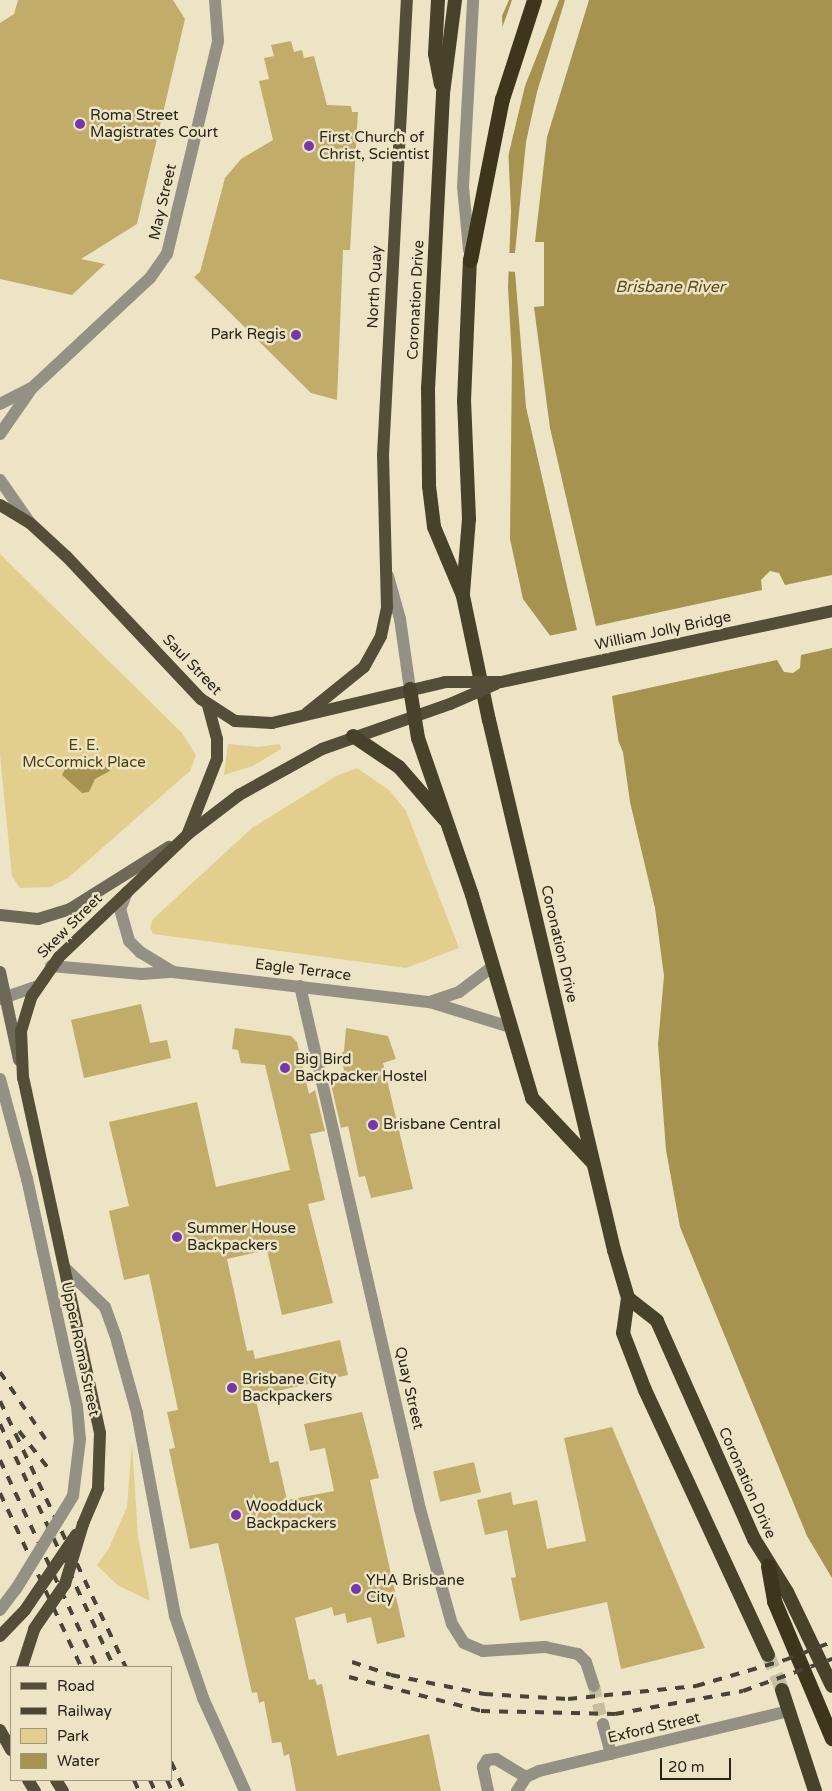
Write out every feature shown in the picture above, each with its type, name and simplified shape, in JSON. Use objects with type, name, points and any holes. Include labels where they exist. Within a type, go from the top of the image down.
[{"type":"highway","points":[[438,0],[435,54],[443,94]]},
{"type":"highway","name":"Coronation Drive","points":[[454,0],[443,94],[428,387],[429,486],[434,527],[463,596],[473,654],[594,1164],[628,1298],[623,1333],[768,1655]]},
{"type":"highway","points":[[470,260],[480,194],[502,99],[534,0]]},
{"type":"highway","name":"Coronation Drive","points":[[463,596],[469,519],[464,401],[470,260]]},
{"type":"highway","points":[[410,688],[413,714],[532,1098],[594,1164]]},
{"type":"highway","points":[[353,736],[399,767],[446,822]]},
{"type":"highway","name":"Coronation Drive","points":[[628,1298],[657,1321],[768,1566],[787,1592],[832,1686]]},
{"type":"highway","points":[[768,1566],[774,1601],[832,1738]]},
{"type":"highway","points":[[782,1690],[815,1791]]},
{"type":"main road","name":"North Quay","points":[[307,713],[350,681],[373,653],[386,617],[384,439],[407,0]]},
{"type":"main road","name":"Saul Street","points":[[0,505],[30,523],[208,705],[236,721],[259,725],[410,688]]},
{"type":"main road","name":"William Jolly Bridge","points":[[413,714],[450,704],[501,682],[832,611]]},
{"type":"main road","name":"William Jolly Bridge","points":[[410,688],[445,682],[501,682]]},
{"type":"main road","points":[[185,837],[217,760],[217,739],[208,705]]},
{"type":"main road","name":"Skew Street","points":[[0,915],[38,919],[70,910],[185,837],[256,783],[353,736],[413,714]]},
{"type":"main road","name":"Skew Street","points":[[24,1087],[21,1030],[37,986],[51,966],[185,837]]},
{"type":"main road","name":"Upper Roma Street","points":[[0,973],[2,998],[94,1391],[102,1451],[98,1488],[83,1524],[25,1610],[0,1636]]},
{"type":"main road","points":[[22,1666],[34,1629],[65,1584],[83,1524]]},
{"type":"main road","points":[[0,1730],[10,1748]]},
{"type":"street","name":"May Street","points":[[0,434],[32,388],[150,278],[167,254],[218,41],[215,0]]},
{"type":"street","points":[[470,260],[463,187],[473,0]]},
{"type":"street","name":"May Street","points":[[0,404],[32,388]]},
{"type":"street","points":[[0,480],[30,523]]},
{"type":"street","name":"North Quay","points":[[387,575],[396,603],[410,688]]},
{"type":"street","name":"Eagle Terrace","points":[[127,892],[120,912],[129,941],[173,972]]},
{"type":"street","name":"Eagle Terrace","points":[[51,966],[142,974],[173,972],[430,1002],[510,1027]]},
{"type":"street","name":"Eagle Terrace","points":[[430,1002],[459,992],[492,967]]},
{"type":"street","points":[[2,998],[37,986]]},
{"type":"street","name":"Quay Street","points":[[300,986],[420,1509],[452,1624],[464,1643],[483,1652],[546,1647],[578,1654],[586,1662],[594,1686]]},
{"type":"street","name":"Upper Roma Street","points":[[0,1079],[27,1179],[76,1406],[80,1456],[73,1496],[16,1588],[0,1610]]},
{"type":"street","name":"Upper Roma Street","points":[[66,1269],[105,1307],[115,1334],[137,1413],[177,1624],[203,1698],[245,1791]]},
{"type":"street","name":"Exford Street","points":[[526,1777],[611,1754],[789,1711]]},
{"type":"street","points":[[604,1724],[611,1754]]},
{"type":"street","points":[[488,1791],[484,1766],[487,1760],[496,1759],[526,1777],[517,1791]]},
{"type":"green space","name":"E. E. McCormick Place","points":[[0,554],[182,733],[196,755],[190,771],[68,878],[50,887],[20,888],[12,876],[0,755]]},
{"type":"green space","points":[[228,744],[258,747],[280,744],[281,749],[253,766],[224,775]]},
{"type":"green space","points":[[357,768],[389,790],[406,811],[459,948],[406,968],[153,934],[150,928],[153,919],[252,828],[336,776]]},
{"type":"green space","points":[[132,1443],[138,1536],[150,1601],[117,1585],[97,1565],[109,1548],[127,1507]]},
{"type":"water","name":"Brisbane River","points":[[509,0],[832,0],[832,1578],[807,1536],[680,1227],[666,1150],[658,1044],[664,976],[655,908],[630,802],[623,752],[605,710],[523,599],[510,539],[512,360],[508,287],[511,211],[502,16]]},
{"type":"water","points":[[78,763],[108,767],[110,771],[95,779],[89,792],[82,793],[62,775],[65,769]]},
{"type":"pier","points":[[512,0],[559,0],[525,86],[507,161],[500,34]]},
{"type":"pier","points":[[565,0],[589,0],[547,137],[535,242],[544,242],[544,306],[534,307],[550,428],[596,626],[762,590],[761,580],[770,571],[779,573],[785,585],[832,575],[832,648],[801,655],[800,668],[793,673],[784,672],[777,660],[612,696],[620,752],[603,711],[548,636],[577,630],[526,407],[515,272],[506,271],[507,253],[515,253],[526,142],[537,92]]},
{"type":"building","name":"Roma Street Magistrates Court","points":[[18,0],[173,0],[185,19],[137,224],[81,259],[105,264],[72,295],[0,279],[0,23],[14,14]]},
{"type":"building","points":[[291,41],[294,52],[302,50],[304,58],[314,56],[327,105],[351,106],[352,112],[358,112],[350,250],[343,250],[337,400],[311,393],[194,277],[200,272],[225,178],[241,159],[273,140],[259,81],[269,79],[264,58],[274,56],[271,45]]},
{"type":"building","points":[[141,1004],[150,1043],[167,1040],[171,1058],[84,1078],[71,1020]]},
{"type":"building","points":[[235,1028],[291,1036],[297,1042],[309,1094],[315,1090],[325,1131],[310,1134],[325,1200],[308,1204],[333,1303],[282,1315],[267,1250],[227,1259],[247,1351],[253,1350],[255,1359],[340,1340],[348,1375],[255,1396],[270,1463],[278,1461],[287,1500],[334,1491],[325,1448],[310,1451],[304,1424],[362,1412],[379,1478],[370,1480],[405,1637],[377,1644],[371,1617],[347,1623],[345,1613],[334,1616],[332,1607],[295,1618],[309,1680],[315,1679],[317,1685],[322,1684],[337,1756],[429,1734],[441,1791],[296,1791],[289,1754],[284,1756],[281,1742],[272,1743],[264,1701],[259,1703],[257,1692],[252,1693],[218,1543],[190,1549],[169,1449],[175,1448],[167,1412],[178,1410],[149,1274],[124,1280],[109,1211],[129,1206],[109,1122],[197,1102],[216,1187],[290,1170],[265,1065],[241,1063],[238,1050],[232,1049]]},
{"type":"building","name":"Brisbane Central","points":[[346,1028],[388,1036],[396,1059],[383,1063],[413,1189],[371,1198],[365,1176],[359,1177],[348,1126],[341,1128],[330,1080],[344,1070],[341,1054],[344,1051]]},
{"type":"building","points":[[612,1427],[705,1648],[621,1669],[607,1602],[520,1621],[511,1578],[516,1577],[507,1530],[485,1535],[477,1500],[511,1492],[513,1505],[537,1500],[547,1549],[586,1541],[564,1438]]},
{"type":"building","points":[[474,1462],[481,1492],[440,1502],[433,1471]]},
{"type":"tunnel","points":[[768,1655],[782,1690]]},
{"type":"tunnel","points":[[594,1686],[603,1724]]},
{"type":"railway","points":[[0,1372],[48,1443]]},
{"type":"railway","points":[[0,1401],[126,1666]]},
{"type":"railway","points":[[0,1424],[114,1666]]},
{"type":"railway","points":[[19,1431],[48,1468]]},
{"type":"railway","points":[[0,1460],[97,1666]]},
{"type":"railway","points":[[0,1493],[81,1666]]},
{"type":"railway","points":[[352,1662],[391,1675],[484,1694],[568,1699],[696,1686],[785,1660],[832,1642]]},
{"type":"railway","points":[[349,1677],[481,1711],[615,1714],[743,1691],[832,1659]]},
{"type":"railway","points":[[172,1764],[185,1791]]},
{"type":"railway","points":[[134,1781],[139,1791]]},
{"type":"railway","points":[[150,1781],[155,1791]]},
{"type":"railway","points":[[167,1781],[172,1791]]},
{"type":"place","name":"Roma Street Magistrates Court","points":[[80,124]]},
{"type":"place","name":"First Church of Christ, Scientist","points":[[309,146]]},
{"type":"place","name":"Park Regis","points":[[296,335]]},
{"type":"place","name":"Big Bird Backpacker Hostel","points":[[285,1068]]},
{"type":"place","name":"Brisbane Central","points":[[373,1125]]},
{"type":"place","name":"Summer House Backpackers","points":[[177,1237]]},
{"type":"place","name":"Brisbane City Backpackers","points":[[232,1388]]},
{"type":"place","name":"Woodduck Backpackers","points":[[236,1515]]},
{"type":"place","name":"YHA Brisbane City","points":[[356,1589]]}]
